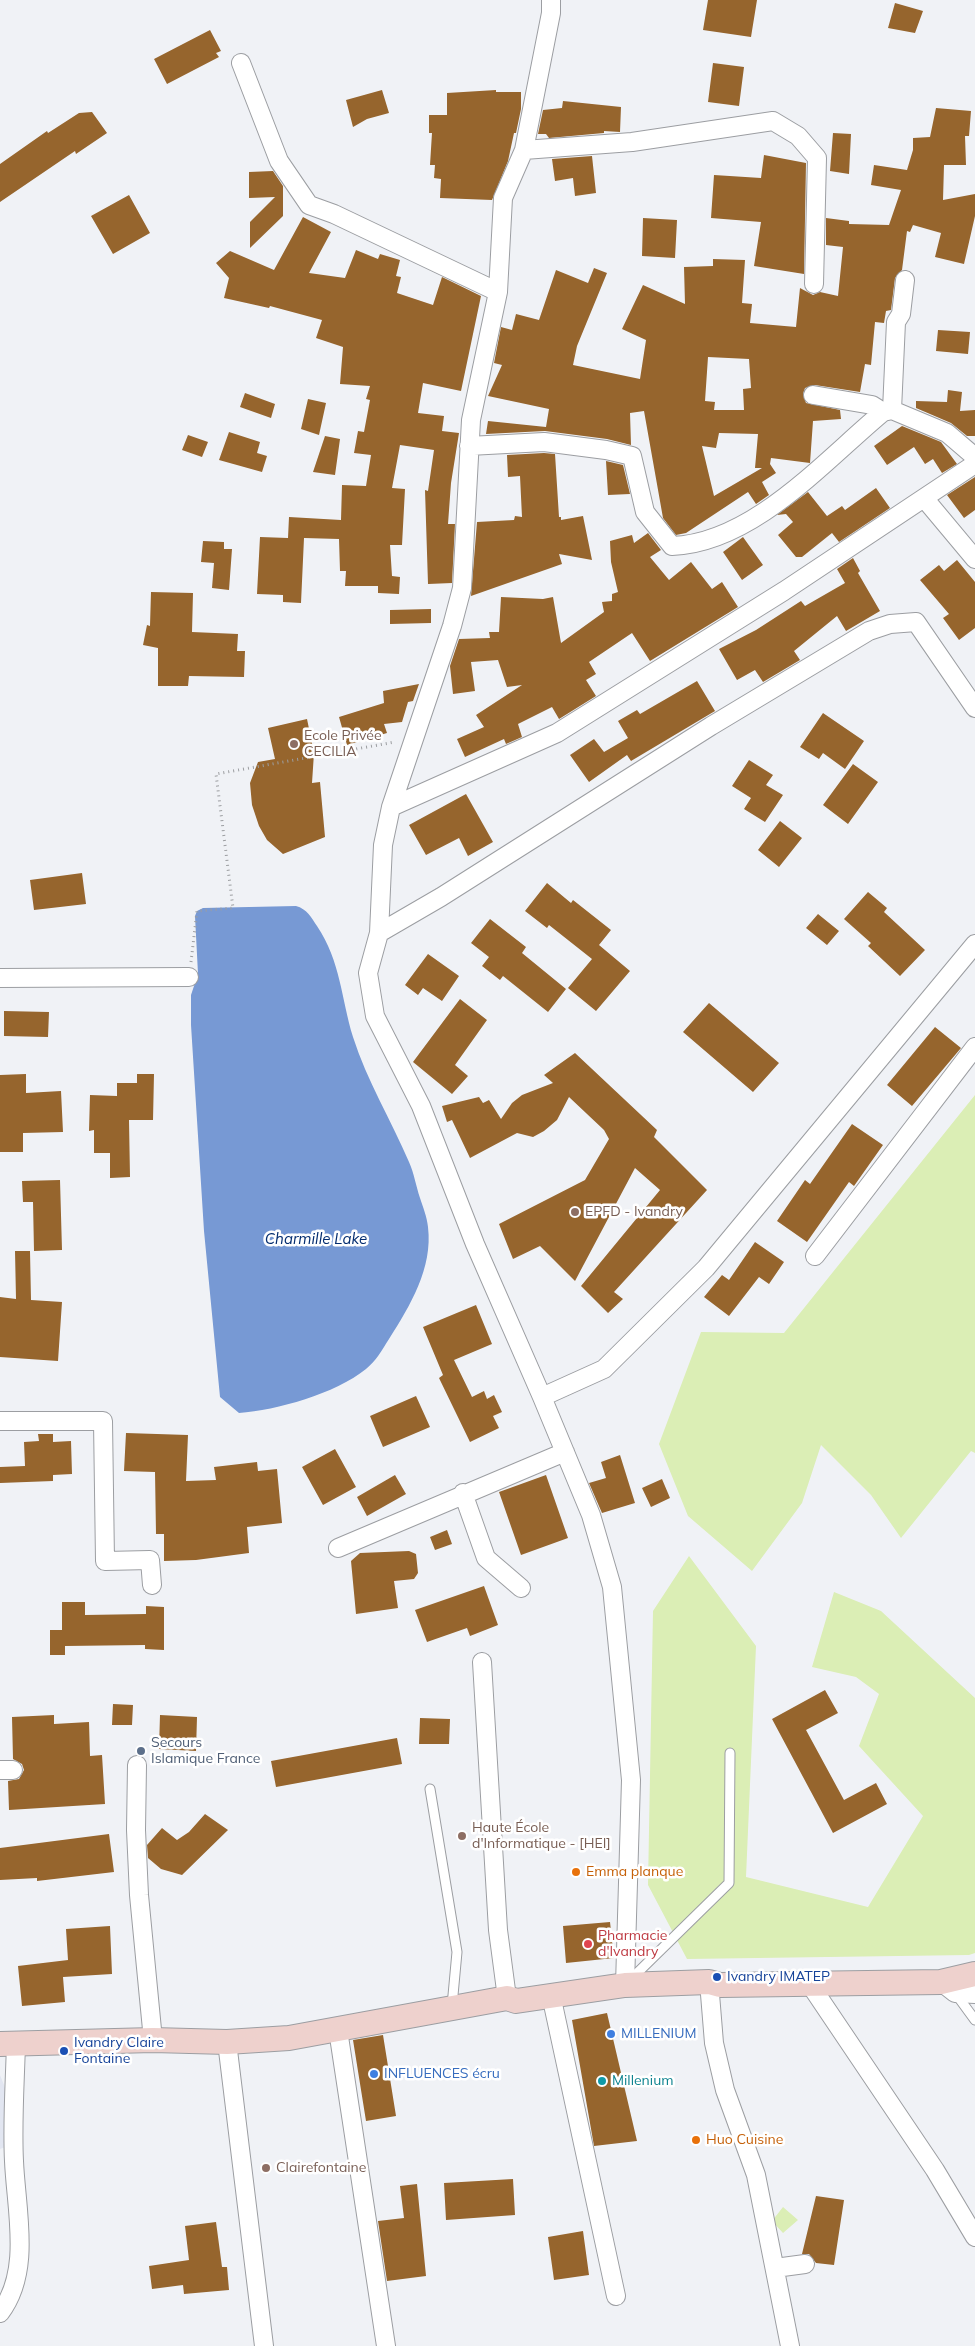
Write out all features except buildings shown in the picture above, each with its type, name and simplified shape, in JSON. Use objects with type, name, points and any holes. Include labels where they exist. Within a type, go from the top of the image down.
[{"type":"main road","points":[[8,2043],[153,2040],[227,2042],[288,2038],[507,1998],[516,2001],[625,1985],[709,1982],[720,1985],[810,1983],[948,1987],[975,1974]]},
{"type":"street","points":[[551,0],[524,150],[503,198],[498,292],[471,420],[462,588],[452,626],[391,807],[383,845],[379,933],[368,973],[375,1016],[422,1106],[475,1244],[591,1515],[612,1587],[631,1780],[625,1985]]},
{"type":"street","points":[[241,63],[279,161],[309,205],[334,214],[498,292]]},
{"type":"street","points":[[524,150],[632,142],[773,122],[798,136],[817,158],[814,284]]},
{"type":"street","points":[[469,446],[544,442],[606,450],[632,456],[645,512],[672,546],[690,545],[744,525],[806,480],[887,412],[896,322],[901,314],[905,280]]},
{"type":"street","points":[[813,395],[872,405],[947,433],[975,457]]},
{"type":"street","points":[[391,807],[557,733],[784,591],[975,464]]},
{"type":"street","points":[[924,498],[975,559]]},
{"type":"street","points":[[379,933],[507,856],[711,726],[869,631],[890,624],[916,622],[975,708]]},
{"type":"street","points":[[542,1397],[604,1369],[706,1268],[975,944]]},
{"type":"street","points":[[0,978],[189,977]]},
{"type":"street","points":[[815,1256],[975,1047]]},
{"type":"street","points":[[0,1421],[103,1421],[106,1561],[150,1560],[152,1586]]},
{"type":"street","points":[[338,1548],[463,1493],[564,1452]]},
{"type":"street","points":[[463,1493],[486,1558],[521,1588]]},
{"type":"street","points":[[482,1662],[498,1930],[507,1998]]},
{"type":"street","points":[[137,1765],[136,1830],[139,1895],[153,2040]]},
{"type":"street","points":[[709,1982],[714,2043],[725,2090],[756,2174],[790,2346]]},
{"type":"street","points":[[810,1983],[935,2170],[975,2237]]},
{"type":"street","points":[[948,1987],[975,1994]]},
{"type":"street","points":[[551,1995],[616,2296]]},
{"type":"street","points":[[338,2030],[386,2346]]},
{"type":"street","points":[[227,2042],[264,2346]]},
{"type":"street","points":[[0,2314],[6,2305],[18,2269],[20,2230],[14,2160],[8,2043]]},
{"type":"street","points":[[775,2268],[805,2264]]},
{"type":"lane","points":[[625,1985],[728,1883],[730,1753]]},
{"type":"lane","points":[[430,1789],[457,1952],[452,2008]]},
{"type":"lane","points":[[948,1987],[975,2020]]},
{"type":"path","points":[[189,977],[197,911],[233,908],[216,774],[413,739]]},
{"type":"shaded area","points":[[0,2075],[6,2090],[8,2146],[0,2149]]},
{"type":"green space","points":[[975,1095],[975,1453],[971,1451],[901,1538],[871,1495],[821,1445],[802,1503],[752,1571],[688,1516],[659,1444],[701,1332],[784,1333]]},
{"type":"green space","points":[[689,1556],[756,1646],[746,1877],[868,1907],[923,1816],[859,1746],[879,1694],[856,1677],[812,1667],[834,1592],[881,1611],[975,1698],[975,1953],[969,1955],[687,1959],[648,1885],[653,1611]]},
{"type":"green space","points":[[783,2207],[798,2220],[783,2233],[772,2221]]},
{"type":"water","name":"Charmille Lake","points":[[296,906],[306,911],[311,917],[331,953],[340,980],[349,1023],[359,1053],[372,1085],[411,1166],[425,1212],[429,1242],[423,1272],[412,1300],[379,1355],[366,1369],[338,1386],[305,1399],[271,1408],[239,1413],[220,1397],[204,1231],[191,1025],[191,995],[198,974],[195,916],[197,911],[203,908]]},
{"type":"place","name":"Ecole Privée CECILIA","points":[[294,744]]},
{"type":"place","name":"EPFD - Ivandry","points":[[575,1212]]},
{"type":"place","name":"Secours Islamique France","points":[[141,1751]]},
{"type":"place","name":"Haute École d'Informatique - [HEI]","points":[[462,1836]]},
{"type":"place","name":"Emma planque","points":[[576,1872]]},
{"type":"place","name":"Pharmacie d'Ivandry","points":[[588,1944]]},
{"type":"place","name":"Ivandry IMATEP","points":[[717,1977]]},
{"type":"place","name":"MILLENIUM","points":[[611,2034]]},
{"type":"place","name":"Ivandry Claire Fontaine","points":[[64,2051]]},
{"type":"place","name":"INFLUENCES écru","points":[[374,2074]]},
{"type":"place","name":"Millenium","points":[[602,2081]]},
{"type":"place","name":"Huo Cuisine","points":[[696,2140]]},
{"type":"place","name":"Clairefontaine","points":[[266,2168]]}]
